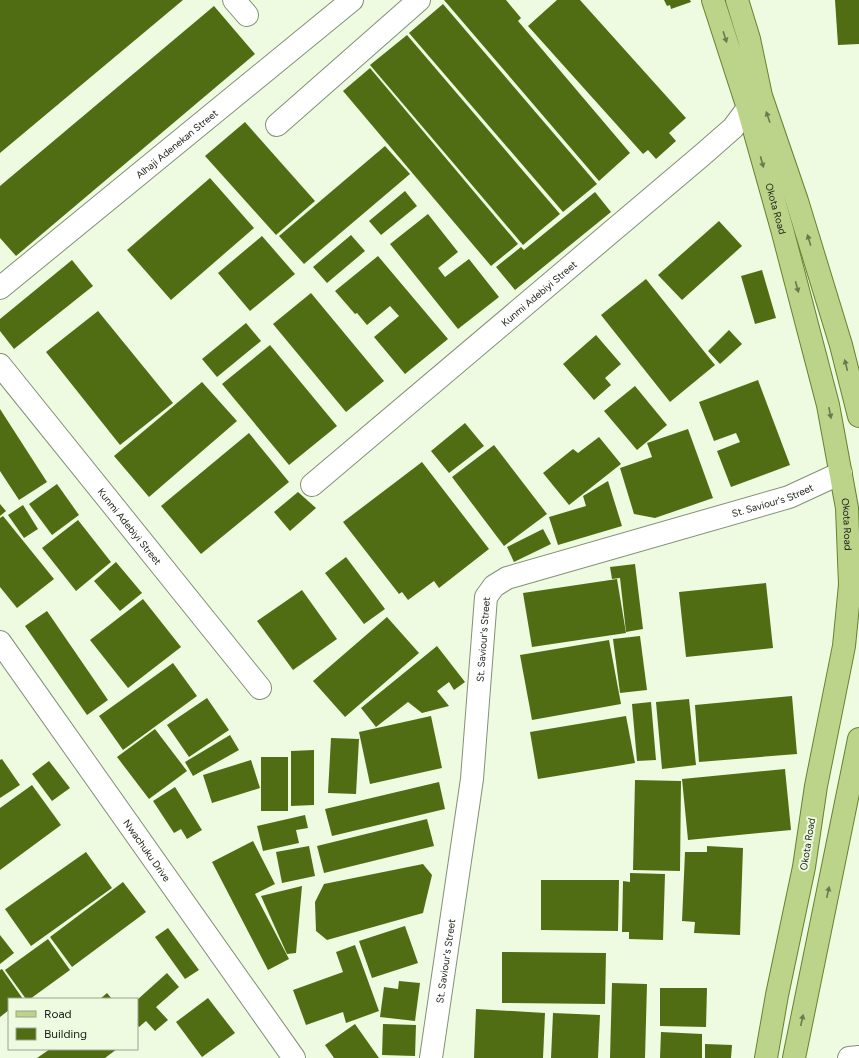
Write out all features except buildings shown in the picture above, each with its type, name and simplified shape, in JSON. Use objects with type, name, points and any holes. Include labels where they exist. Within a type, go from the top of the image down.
[{"type":"main road","name":"Okota Road","points":[[713,0],[754,102],[797,201],[841,345],[859,416]]},
{"type":"main road","name":"Okota Road","points":[[737,0],[749,39],[754,102],[782,229],[828,405],[847,508],[850,584],[844,646],[816,786],[804,866],[777,995],[766,1058]]},
{"type":"main road","points":[[794,1058],[859,739]]},
{"type":"main road","points":[[804,866],[832,871]]},
{"type":"street","name":"Alhaji Adenekan Street","points":[[0,288],[352,0]]},
{"type":"street","points":[[277,125],[419,0]]},
{"type":"street","name":"Kunmi Adebiyi Street","points":[[312,485],[701,156],[733,128],[754,102]]},
{"type":"street","name":"Kunmi Adebiyi Street","points":[[0,365],[260,688]]},
{"type":"street","name":"St. Saviour's Street","points":[[431,1058],[472,778],[486,597],[494,586],[507,578],[789,497],[841,473]]},
{"type":"street","name":"Nwachuku Drive","points":[[0,642],[294,1058]]},
{"type":"street","points":[[849,1058],[859,1057]]}]
